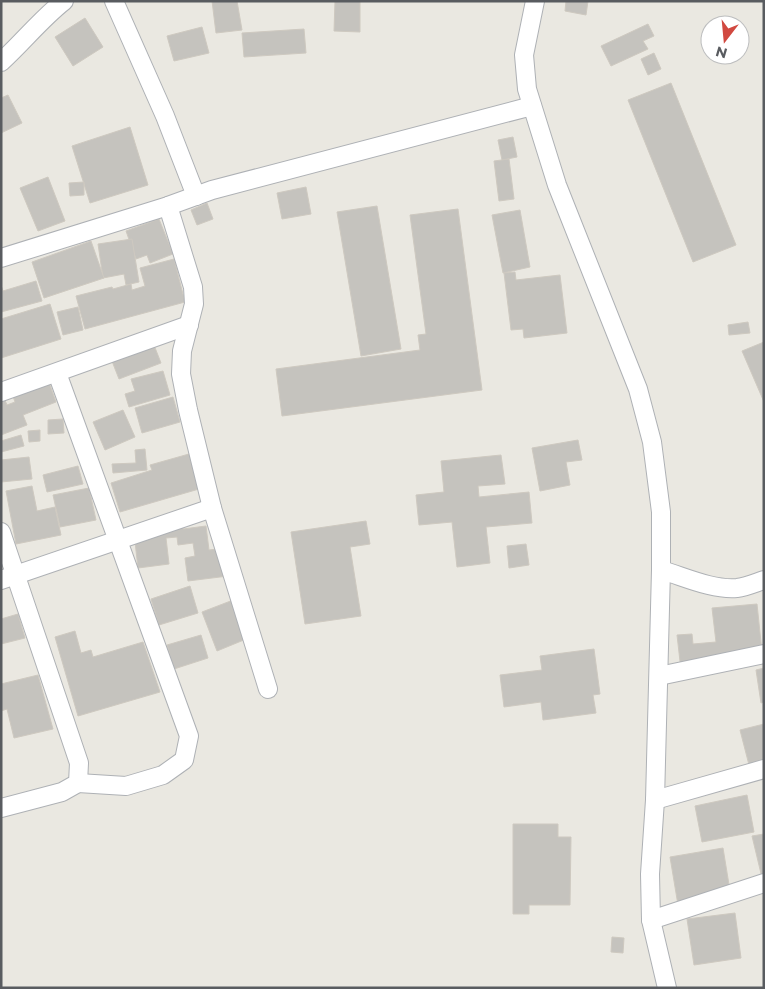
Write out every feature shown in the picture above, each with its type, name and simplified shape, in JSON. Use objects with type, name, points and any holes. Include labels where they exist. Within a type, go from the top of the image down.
[{"type":"street","points":[[1,62],[64,1]]},
{"type":"street","points":[[114,1],[165,116],[196,196]]},
{"type":"street","points":[[535,1],[524,55],[527,89],[557,185],[638,389],[652,442],[661,512],[661,570],[655,800],[650,874],[651,920],[667,988]]},
{"type":"street","points":[[1,258],[168,206],[212,190],[532,106]]},
{"type":"street","points":[[168,206],[193,287],[194,304],[182,351],[181,374],[188,410],[212,508],[268,689]]},
{"type":"street","points":[[1,392],[189,325]]},
{"type":"street","points":[[1,808],[62,792],[78,782],[126,786],[163,775],[184,760],[189,736],[116,540],[57,373]]},
{"type":"street","points":[[8,577],[212,508]]},
{"type":"street","points":[[1,532],[8,577],[79,762],[78,782]]},
{"type":"street","points":[[661,570],[727,588],[740,588],[764,580]]},
{"type":"street","points":[[659,676],[764,654]]},
{"type":"street","points":[[655,800],[764,769]]},
{"type":"street","points":[[651,920],[764,883]]},
{"type":"building","points":[[212,1],[237,1],[242,30],[216,33]]},
{"type":"building","points":[[335,1],[360,1],[360,32],[334,31]]},
{"type":"building","points":[[566,1],[588,1],[586,15],[565,11]]},
{"type":"building","points":[[85,18],[103,47],[73,66],[55,37]]},
{"type":"building","points":[[648,24],[654,36],[643,41],[648,49],[611,66],[601,46]]},
{"type":"building","points":[[202,27],[209,53],[174,61],[167,36]]},
{"type":"building","points":[[304,29],[306,53],[244,57],[242,33]]},
{"type":"building","points":[[654,53],[661,69],[648,75],[641,59]]},
{"type":"building","points":[[671,83],[736,245],[693,262],[628,100]]},
{"type":"building","points":[[8,95],[22,123],[1,133],[1,98]]},
{"type":"building","points":[[130,127],[148,185],[90,203],[72,146]]},
{"type":"building","points":[[513,137],[517,157],[502,160],[498,140]]},
{"type":"building","points":[[509,159],[514,199],[499,201],[494,161]]},
{"type":"building","points":[[48,177],[65,221],[38,231],[20,188]]},
{"type":"building","points":[[84,182],[84,195],[70,196],[69,183]]},
{"type":"building","points":[[306,187],[311,214],[282,219],[277,193]]},
{"type":"building","points":[[207,203],[213,219],[197,225],[191,210]]},
{"type":"building","points":[[377,206],[401,349],[361,356],[337,212]]},
{"type":"building","points":[[458,209],[482,390],[282,416],[276,369],[420,350],[418,335],[426,334],[410,215]]},
{"type":"building","points":[[520,210],[530,267],[503,273],[492,215]]},
{"type":"building","points":[[159,219],[173,254],[150,263],[147,255],[136,259],[126,231]]},
{"type":"building","points":[[132,239],[139,282],[126,285],[124,274],[103,278],[98,244]]},
{"type":"building","points":[[91,241],[104,278],[44,298],[32,262]]},
{"type":"building","points":[[174,259],[185,302],[85,329],[76,296],[131,284],[132,290],[145,286],[140,268]]},
{"type":"building","points":[[515,272],[516,280],[560,275],[567,333],[524,338],[523,329],[511,330],[504,273]]},
{"type":"building","points":[[36,281],[42,301],[1,312],[1,285],[3,291]]},
{"type":"building","points":[[50,304],[61,339],[1,358],[1,319]]},
{"type":"building","points":[[78,307],[83,330],[63,335],[57,312]]},
{"type":"building","points":[[748,322],[750,333],[729,335],[728,325]]},
{"type":"building","points":[[152,340],[161,363],[119,379],[110,356]]},
{"type":"building","points":[[764,342],[764,402],[742,351]]},
{"type":"building","points":[[163,371],[170,395],[129,407],[125,394],[135,391],[131,379]]},
{"type":"building","points":[[46,374],[56,402],[23,415],[27,425],[1,435],[1,391],[7,405],[15,402],[10,388]]},
{"type":"building","points":[[173,397],[180,422],[142,433],[135,408]]},
{"type":"building","points":[[123,410],[135,437],[105,450],[93,422]]},
{"type":"building","points":[[63,419],[64,433],[48,434],[48,420]]},
{"type":"building","points":[[40,430],[40,441],[29,442],[28,431]]},
{"type":"building","points":[[21,435],[24,446],[1,452],[1,441]]},
{"type":"building","points":[[578,440],[582,460],[566,462],[570,485],[540,491],[532,448]]},
{"type":"building","points":[[145,449],[147,470],[113,473],[112,464],[136,463],[135,450]]},
{"type":"building","points":[[189,454],[199,489],[120,512],[111,483],[152,470],[150,465]]},
{"type":"building","points":[[501,455],[505,484],[478,486],[479,497],[529,492],[532,523],[486,527],[490,563],[457,567],[452,522],[419,525],[416,495],[444,492],[441,461]]},
{"type":"building","points":[[29,457],[32,479],[1,482],[1,460]]},
{"type":"building","points":[[78,466],[83,484],[47,492],[43,475]]},
{"type":"building","points":[[32,486],[37,511],[55,507],[61,535],[16,544],[6,491]]},
{"type":"building","points":[[89,488],[96,520],[60,527],[53,495]]},
{"type":"building","points":[[366,521],[370,544],[350,547],[361,616],[305,624],[291,532]]},
{"type":"building","points":[[206,526],[209,550],[225,548],[228,576],[188,581],[185,558],[195,556],[193,543],[178,545],[177,537],[166,538],[169,564],[138,568],[134,533]]},
{"type":"building","points":[[526,544],[529,565],[509,568],[507,546]]},
{"type":"building","points":[[190,586],[198,613],[159,625],[151,599]]},
{"type":"building","points":[[241,597],[256,635],[217,651],[202,612]]},
{"type":"building","points":[[757,604],[762,652],[699,658],[700,668],[681,670],[677,635],[692,634],[693,644],[716,642],[712,608]]},
{"type":"building","points":[[18,614],[25,638],[1,644],[1,619]]},
{"type":"building","points":[[75,631],[81,653],[91,650],[93,657],[143,642],[160,692],[78,716],[55,637]]},
{"type":"building","points":[[201,635],[208,658],[174,669],[167,645]]},
{"type":"building","points":[[594,649],[600,694],[593,695],[596,713],[543,720],[541,702],[504,707],[500,675],[542,670],[540,656]]},
{"type":"building","points":[[764,668],[764,702],[761,703],[756,670]]},
{"type":"building","points":[[38,675],[53,729],[14,738],[7,709],[1,711],[1,684]]},
{"type":"building","points":[[764,724],[764,761],[749,765],[740,730]]},
{"type":"building","points":[[747,795],[754,832],[702,842],[695,806]]},
{"type":"building","points":[[513,824],[558,824],[558,837],[571,837],[570,905],[529,905],[529,914],[513,914]]},
{"type":"building","points":[[764,834],[764,882],[763,882],[752,836]]},
{"type":"building","points":[[723,848],[731,897],[678,905],[670,857]]},
{"type":"building","points":[[735,913],[741,958],[694,965],[687,919]]},
{"type":"building","points":[[612,937],[624,938],[623,953],[611,952]]}]
